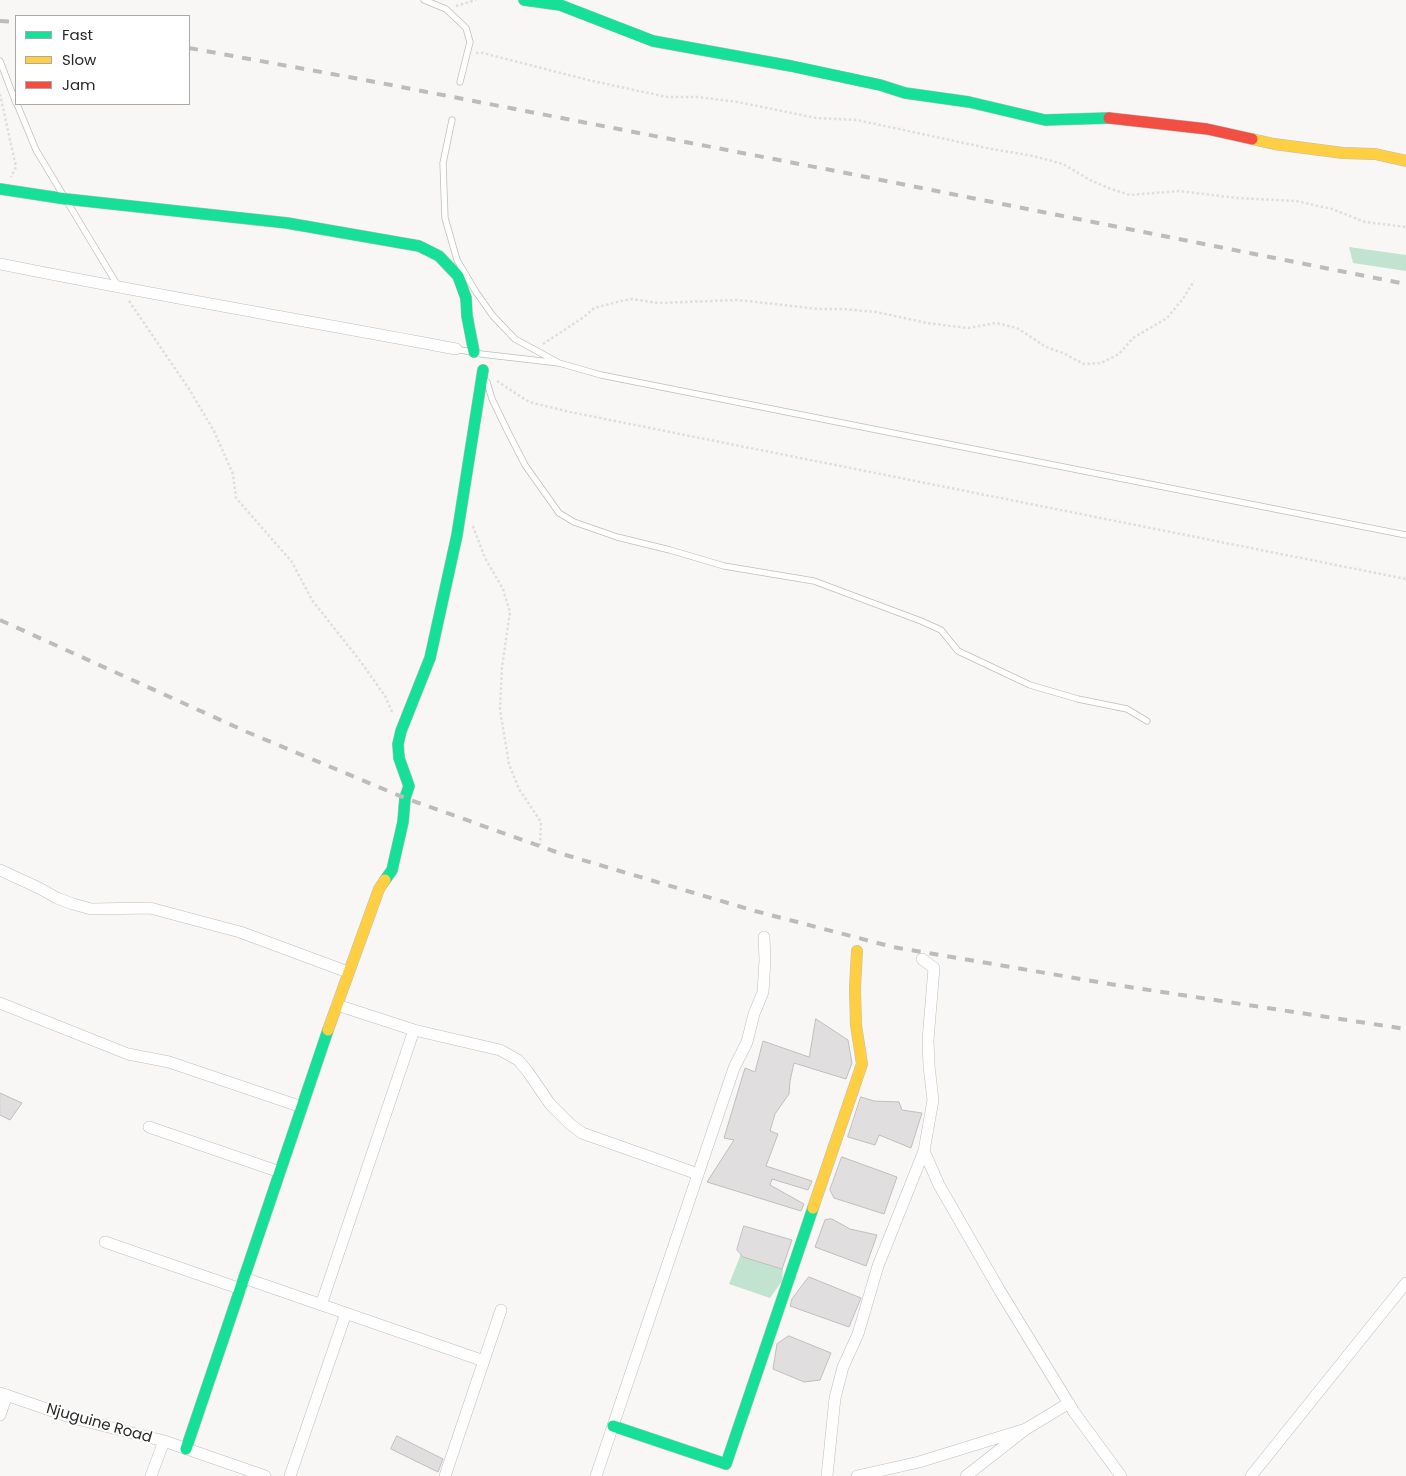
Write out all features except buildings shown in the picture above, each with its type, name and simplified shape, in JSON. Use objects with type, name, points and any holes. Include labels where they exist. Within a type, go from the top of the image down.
[{"type":"street","points":[[524,0],[560,5],[653,41],[791,66],[880,85],[905,93],[969,102],[1045,120],[1109,118],[1167,124],[1206,129],[1274,144],[1343,153],[1375,154],[1406,161]]},
{"type":"street","points":[[2,189],[66,199],[287,223],[419,246],[439,256],[458,276],[466,298],[467,316],[474,352]]},
{"type":"street","points":[[0,264],[119,288],[456,349]]},
{"type":"street","points":[[186,1449],[348,972],[379,889],[392,870],[401,832],[405,798],[409,786],[399,758],[398,744],[401,731],[430,658],[457,535],[483,370]]},
{"type":"street","points":[[0,870],[73,904],[91,908],[150,908],[240,932],[348,972]]},
{"type":"street","points":[[596,1476],[734,1068],[747,1042],[754,1014],[763,992],[764,938]]},
{"type":"street","points":[[613,1426],[726,1464],[862,1064],[856,1025],[857,950]]},
{"type":"street","points":[[827,1476],[835,1398],[844,1367],[858,1334],[878,1266],[924,1151],[933,1100],[928,1040],[934,968],[922,959]]},
{"type":"street","points":[[0,1003],[128,1054],[170,1062],[302,1107]]},
{"type":"street","points":[[337,1005],[414,1030],[500,1050],[518,1060],[550,1104],[582,1133],[698,1174]]},
{"type":"street","points":[[321,1304],[414,1030]]},
{"type":"street","points":[[149,1127],[280,1172]]},
{"type":"street","points":[[924,1151],[939,1186],[1000,1291],[1068,1403],[1121,1476]]},
{"type":"street","points":[[105,1242],[321,1304],[484,1360]]},
{"type":"street","points":[[1250,1476],[1406,1283]]},
{"type":"street","points":[[445,1476],[501,1310]]},
{"type":"street","points":[[290,1476],[346,1313]]},
{"type":"street","points":[[0,1415],[4,1394]]},
{"type":"street","name":"Njuguine Road","points":[[4,1394],[73,1418],[164,1441],[151,1476]]},
{"type":"street","points":[[966,1476],[1026,1429],[1068,1403]]},
{"type":"street","points":[[857,1476],[919,1462],[1026,1429]]},
{"type":"street","points":[[164,1441],[265,1476]]},
{"type":"lane","points":[[424,0],[446,9],[466,28],[470,42],[460,82]]},
{"type":"lane","points":[[0,61],[15,100]]},
{"type":"lane","points":[[17,105],[36,150],[119,288]]},
{"type":"lane","points":[[452,120],[443,163],[444,199],[445,218],[457,260],[493,316],[515,339],[559,363]]},
{"type":"lane","points":[[456,349],[559,363],[611,377],[1406,535]]},
{"type":"lane","points":[[483,370],[492,399],[525,465],[559,513],[574,522],[617,537],[724,566],[814,581],[941,630],[958,651],[1030,685],[1078,699],[1127,709],[1147,721]]},
{"type":"path","points":[[446,9],[474,0]]},
{"type":"path","points":[[467,54],[484,53],[588,80],[668,97],[698,97],[738,102],[816,118],[857,120],[901,128],[1063,164],[1090,180],[1130,195],[1180,191],[1237,198],[1296,201],[1332,209],[1365,222],[1406,227]]},
{"type":"path","points":[[0,94],[16,167],[2,189]]},
{"type":"path","points":[[535,350],[550,338],[584,317],[594,308],[621,301],[632,300],[658,303],[738,300],[819,309],[860,310],[927,323],[968,328],[996,323],[1017,328],[1046,347],[1084,364],[1101,364],[1118,354],[1134,338],[1167,318],[1182,300],[1194,280]]},
{"type":"path","points":[[119,288],[188,388],[214,431],[233,474],[236,498],[292,562],[312,600],[340,634],[384,696],[401,731]]},
{"type":"path","points":[[483,370],[507,389],[529,402],[570,412],[1406,579]]},
{"type":"path","points":[[461,510],[470,515],[485,558],[502,589],[510,612],[502,667],[500,710],[509,764],[519,789],[541,822],[540,846]]},
{"type":"green space","points":[[1349,247],[1406,255],[1406,271],[1353,263]]},
{"type":"green space","points":[[741,1254],[783,1269],[782,1281],[770,1298],[729,1284]]},
{"type":"railway","points":[[0,21],[15,22]]},
{"type":"railway","points":[[190,48],[846,173],[1406,284]]},
{"type":"railway","points":[[0,620],[247,732],[405,798],[559,853],[755,911],[893,947],[1116,985],[1406,1029]]},
{"type":"traffic: fast","points":[[524,0],[560,5],[653,41],[791,66],[880,85],[905,93],[969,102],[1045,120],[1109,118]]},
{"type":"traffic: fast","points":[[0,189],[66,199],[287,223],[419,246],[439,256],[458,276],[466,298],[467,316],[474,352]]},
{"type":"traffic: fast","points":[[385,880],[392,870],[403,822],[405,798],[409,786],[399,758],[398,744],[401,731],[430,658],[457,535],[483,370]]},
{"type":"traffic: fast","points":[[186,1449],[328,1030]]},
{"type":"traffic: fast","points":[[613,1426],[726,1464],[813,1208]]},
{"type":"traffic: slow","points":[[1252,139],[1274,144],[1343,153],[1375,154],[1406,161]]},
{"type":"traffic: slow","points":[[328,1030],[379,889],[385,880]]},
{"type":"traffic: slow","points":[[813,1208],[862,1064],[856,1025],[857,951]]},
{"type":"traffic: jam","points":[[1109,118],[1207,129],[1252,139]]}]
